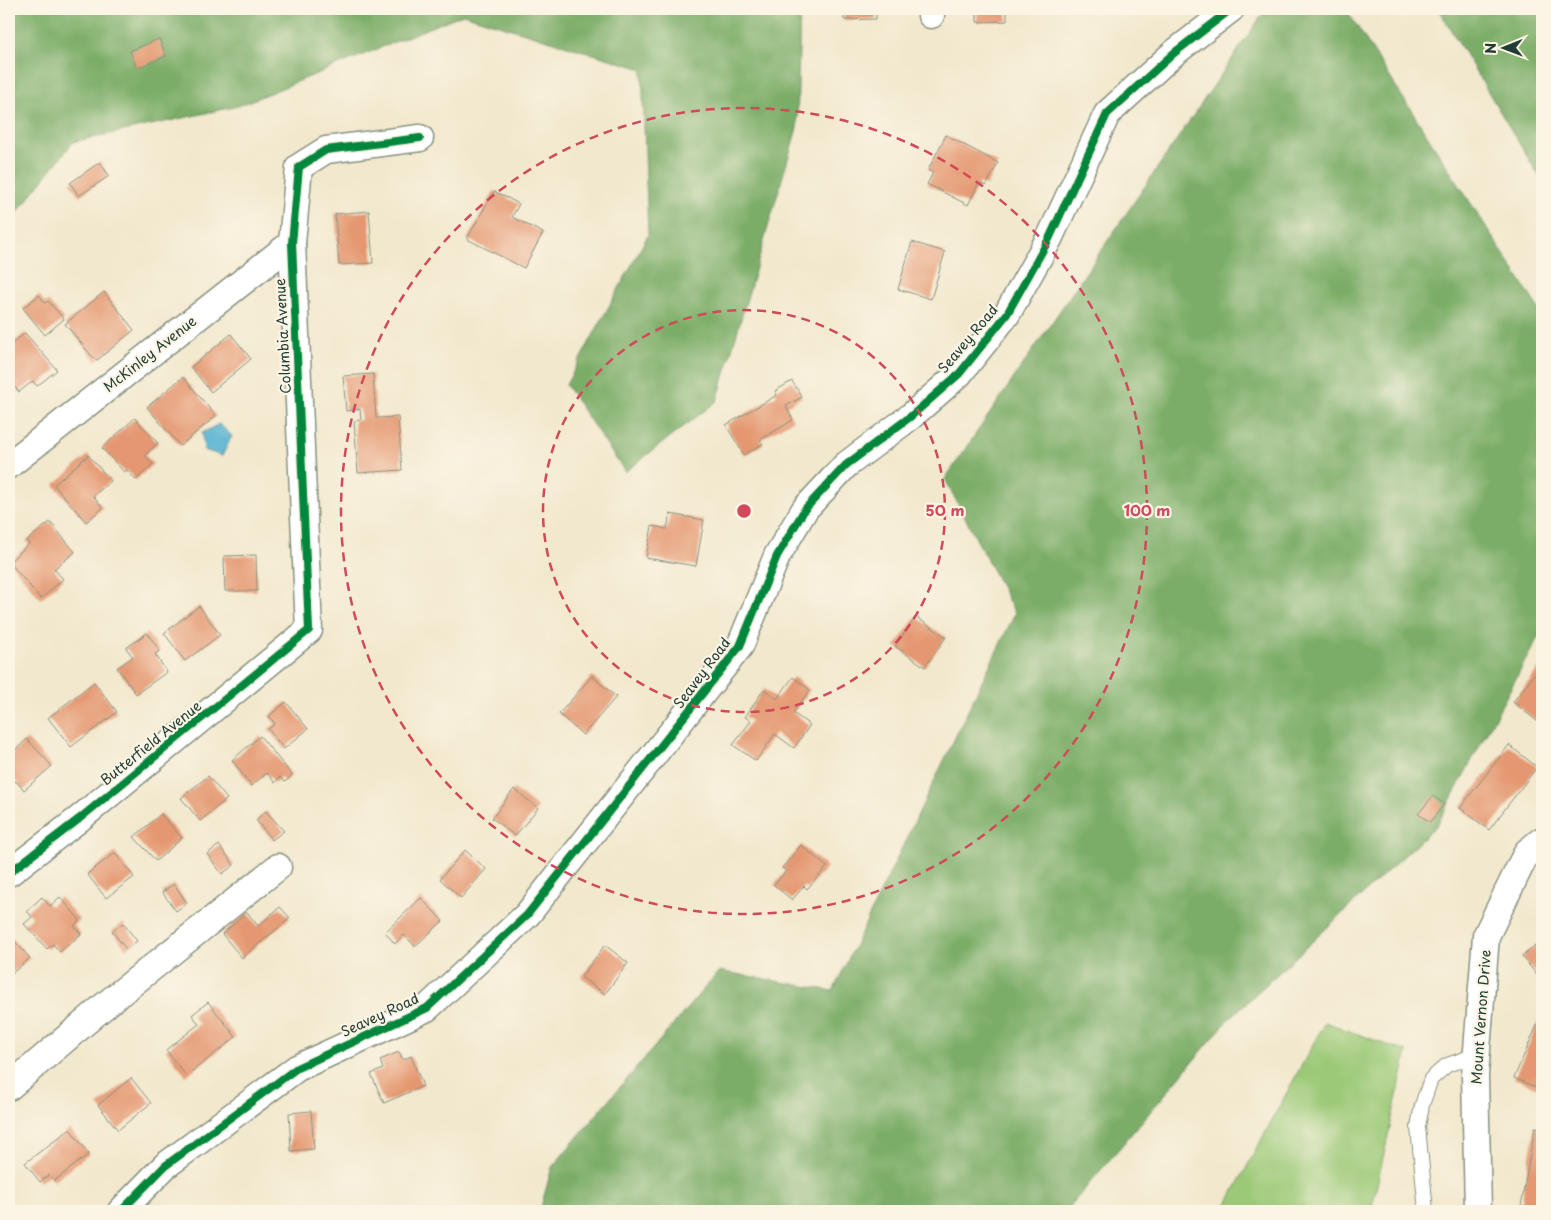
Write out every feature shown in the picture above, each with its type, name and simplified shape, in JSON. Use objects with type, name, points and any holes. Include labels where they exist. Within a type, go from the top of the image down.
[{"type":"street","name":"Seavey Road","points":[[121,1211],[165,1166],[297,1068],[427,1008],[528,916],[740,646],[777,556],[805,509],[846,465],[910,417],[959,374],[1007,314],[1049,239],[1107,114],[1174,53],[1231,9]]},
{"type":"street","name":"Columbia Avenue","points":[[309,630],[292,243],[299,167],[326,150],[420,138]]},
{"type":"street","name":"McKinley Avenue","points":[[9,465],[292,243]]},
{"type":"street","name":"Butterfield Avenue","points":[[9,873],[309,630]]},
{"type":"street","name":"Mount Vernon Drive","points":[[1478,1211],[1475,1075],[1486,936],[1527,852],[1542,840]]},
{"type":"street","points":[[9,1087],[108,1002],[278,866]]},
{"type":"lane","points":[[1426,1211],[1418,1127],[1422,1105],[1431,1079],[1447,1065],[1476,1055]]},
{"type":"green space","points":[[9,9],[800,9],[797,128],[717,401],[625,472],[566,385],[648,235],[642,69],[463,14],[238,106],[73,142],[9,223]]},
{"type":"green space","points":[[1266,9],[1346,9],[1542,314],[1542,630],[1437,825],[1228,1020],[1066,1211],[540,1211],[552,1167],[719,971],[833,991],[1015,613],[945,479]]},
{"type":"green space","points":[[1438,9],[1542,9],[1542,181]]},
{"type":"green space","points":[[1325,1022],[1407,1052],[1371,1211],[1223,1211]]},
{"type":"water","points":[[219,424],[232,436],[222,456],[204,450],[202,433]]},
{"type":"building","points":[[843,9],[876,9],[876,19],[844,20]]},
{"type":"building","points":[[977,9],[1007,9],[1007,21],[977,22]]},
{"type":"building","points":[[159,39],[166,56],[137,68],[130,51]]},
{"type":"building","points":[[946,135],[998,163],[986,186],[979,183],[968,205],[927,184],[933,173],[928,170]]},
{"type":"building","points":[[100,162],[109,176],[79,196],[70,183]]},
{"type":"building","points":[[494,191],[519,204],[512,217],[543,233],[524,268],[467,239]]},
{"type":"building","points":[[369,211],[373,263],[339,265],[335,214]]},
{"type":"building","points":[[912,242],[945,252],[931,299],[898,289]]},
{"type":"building","points":[[104,292],[134,330],[96,361],[65,324]]},
{"type":"building","points":[[39,295],[45,303],[48,301],[64,319],[45,335],[23,308]]},
{"type":"building","points":[[25,333],[57,370],[37,386],[33,381],[19,392],[9,380],[9,346]]},
{"type":"building","points":[[231,334],[251,359],[211,392],[191,367]]},
{"type":"building","points":[[373,374],[376,418],[398,417],[402,470],[358,473],[354,421],[361,420],[360,409],[346,411],[343,376]]},
{"type":"building","points":[[183,377],[216,416],[180,446],[147,407]]},
{"type":"building","points":[[792,381],[802,397],[786,406],[793,420],[760,440],[763,444],[744,455],[726,425],[777,395],[775,391]]},
{"type":"building","points":[[135,418],[158,443],[145,455],[153,464],[136,480],[127,470],[124,472],[102,448]]},
{"type":"building","points":[[88,455],[111,481],[93,496],[103,508],[86,522],[54,485]]},
{"type":"building","points":[[670,514],[704,520],[696,566],[646,558],[652,526],[667,529]]},
{"type":"building","points":[[50,522],[75,552],[54,569],[63,579],[41,599],[9,562],[29,544],[26,541]]},
{"type":"building","points":[[256,555],[257,591],[225,591],[224,556]]},
{"type":"building","points":[[199,606],[220,635],[185,661],[164,633]]},
{"type":"building","points":[[916,617],[946,637],[925,667],[895,646]]},
{"type":"building","points":[[147,633],[160,651],[155,654],[167,672],[136,694],[117,668],[133,657],[126,648]]},
{"type":"building","points":[[1542,664],[1542,725],[1513,702]]},
{"type":"building","points":[[592,676],[616,697],[583,735],[559,714]]},
{"type":"building","points":[[793,677],[810,690],[793,713],[810,725],[794,748],[775,734],[756,761],[733,745],[751,721],[745,717],[764,689],[777,699]]},
{"type":"building","points":[[94,682],[117,712],[71,747],[48,718]]},
{"type":"building","points":[[286,702],[308,729],[284,749],[268,729],[275,724],[269,716]]},
{"type":"building","points":[[260,736],[292,775],[285,782],[280,777],[275,783],[267,773],[251,786],[232,760]]},
{"type":"building","points":[[27,739],[52,766],[24,790],[16,781],[9,787],[9,756]]},
{"type":"building","points":[[1509,745],[1537,767],[1489,830],[1460,808]]},
{"type":"building","points":[[208,776],[227,799],[200,821],[181,798]]},
{"type":"building","points":[[514,789],[538,808],[515,836],[492,818]]},
{"type":"building","points":[[1433,796],[1444,804],[1430,822],[1418,814]]},
{"type":"building","points":[[266,811],[284,831],[272,840],[256,820]]},
{"type":"building","points":[[161,814],[182,838],[156,861],[134,837]]},
{"type":"building","points":[[219,845],[234,865],[222,874],[207,854]]},
{"type":"building","points":[[801,845],[827,867],[807,889],[804,886],[792,900],[774,885],[786,871],[782,868]]},
{"type":"building","points":[[465,850],[486,869],[461,898],[440,879]]},
{"type":"building","points":[[115,853],[134,877],[106,898],[87,874]]},
{"type":"building","points":[[174,884],[187,903],[176,911],[162,892]]},
{"type":"building","points":[[42,897],[50,906],[60,897],[80,920],[74,926],[81,934],[60,952],[53,944],[47,949],[24,924],[32,917],[27,911]]},
{"type":"building","points":[[421,898],[443,921],[415,946],[404,935],[395,944],[385,932]]},
{"type":"building","points":[[280,907],[290,918],[242,958],[222,934],[247,912],[258,926]]},
{"type":"building","points":[[123,923],[137,941],[126,949],[112,931]]},
{"type":"building","points":[[9,937],[30,958],[9,976]]},
{"type":"building","points":[[1542,941],[1542,982],[1522,956]]},
{"type":"building","points":[[605,945],[628,963],[605,994],[581,977]]},
{"type":"building","points":[[208,1002],[236,1037],[186,1076],[166,1050],[199,1024],[192,1015]]},
{"type":"building","points":[[1542,1014],[1542,1090],[1514,1078]]},
{"type":"building","points":[[399,1052],[403,1060],[411,1056],[423,1086],[384,1103],[371,1074],[383,1069],[380,1060]]},
{"type":"building","points":[[131,1078],[151,1103],[118,1130],[98,1105]]},
{"type":"building","points":[[311,1111],[314,1149],[291,1151],[289,1113]]},
{"type":"building","points":[[1535,1127],[1542,1128],[1542,1210],[1521,1206]]},
{"type":"building","points":[[70,1129],[89,1154],[54,1181],[49,1175],[40,1182],[25,1163]]},
{"type":"cycle path","points":[[121,1211],[165,1166],[297,1068],[427,1008],[527,915],[740,646],[777,556],[805,509],[846,465],[910,417],[959,374],[1007,314],[1049,239],[1107,114],[1174,53],[1231,9]]},
{"type":"cycle path","points":[[9,873],[79,819],[309,630],[292,243],[299,167],[326,150],[420,138]]}]
